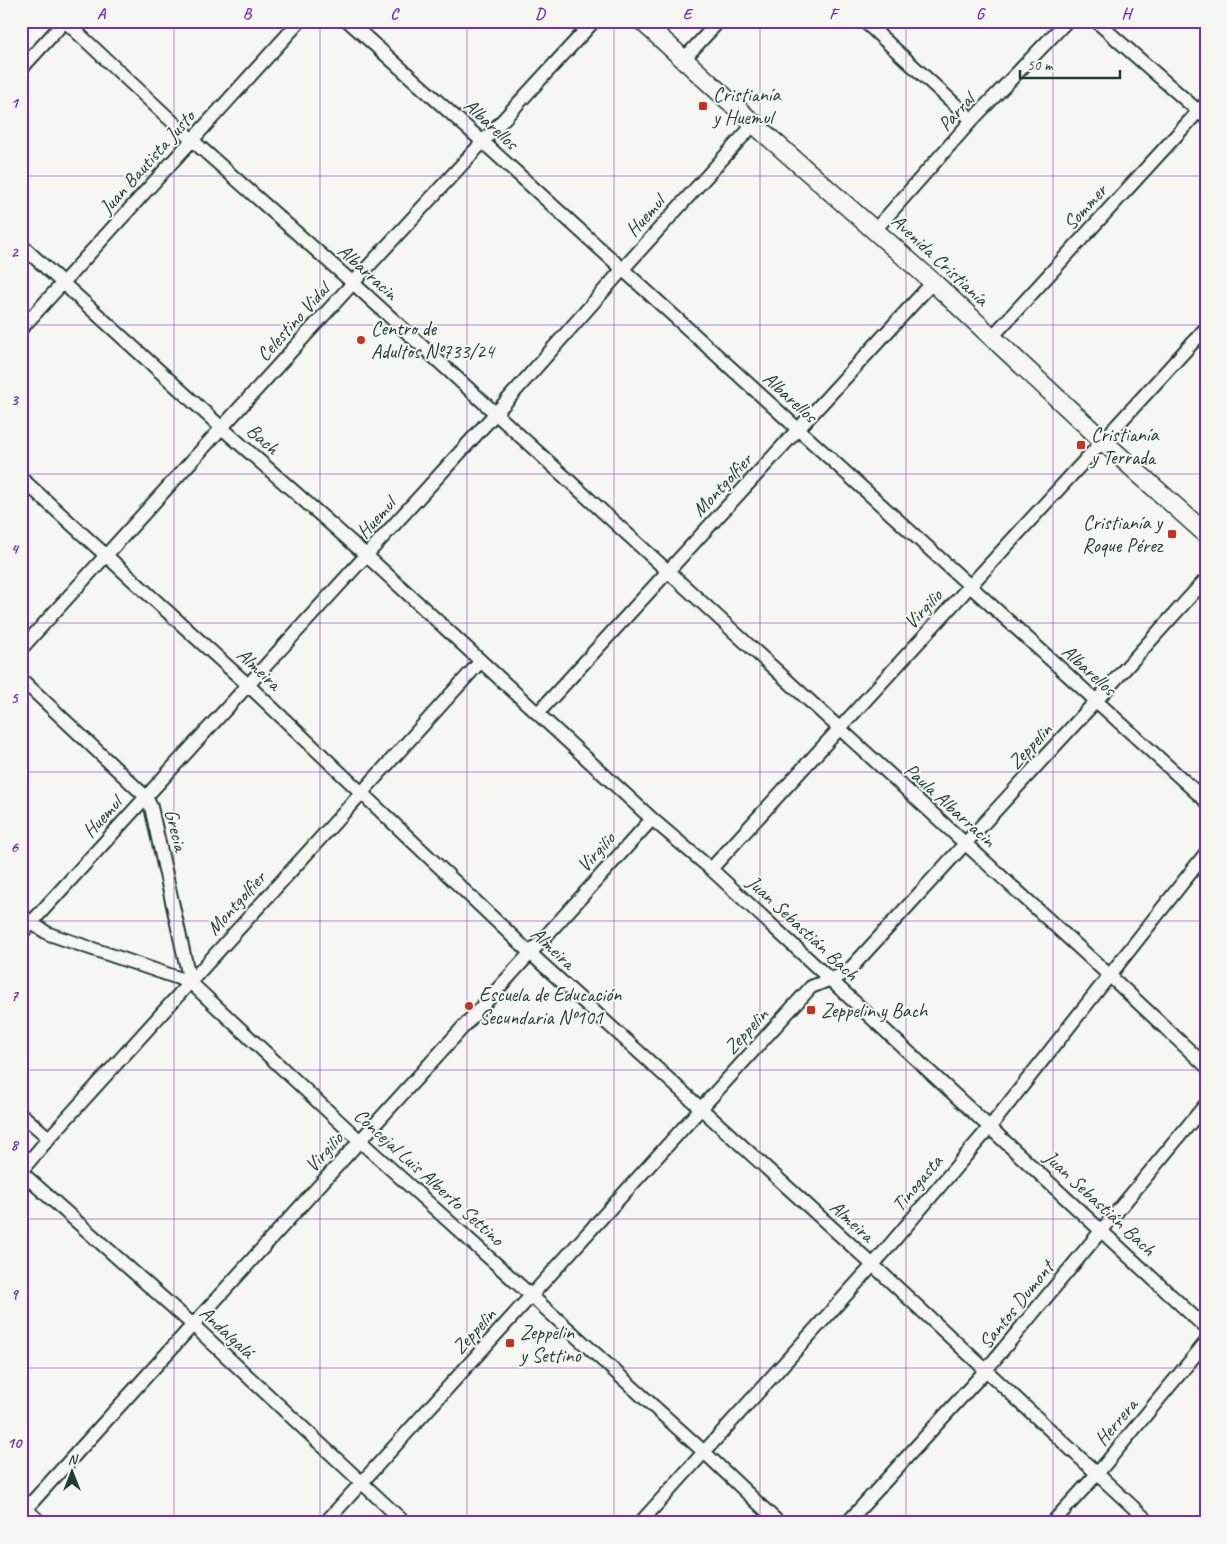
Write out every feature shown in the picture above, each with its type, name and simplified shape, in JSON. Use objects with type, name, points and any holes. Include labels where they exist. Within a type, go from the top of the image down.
[{"type":"main road","name":"Avenida Cristianía","points":[[642,21],[754,124],[933,282],[1103,441],[1206,534]]},
{"type":"street","name":"Albarracin","points":[[65,21],[192,140],[353,284],[668,572]]},
{"type":"street","points":[[21,70],[65,21]]},
{"type":"street","name":"Juan Bautista Justo","points":[[21,329],[300,21]]},
{"type":"street","name":"Albarellos","points":[[348,21],[1206,801]]},
{"type":"street","name":"Celestino Vidal","points":[[21,649],[594,21]]},
{"type":"street","points":[[684,59],[720,21]]},
{"type":"street","points":[[864,21],[972,120]]},
{"type":"street","name":"Parral","points":[[875,230],[972,120],[1067,21]]},
{"type":"street","points":[[1096,21],[1203,111]]},
{"type":"street","name":"Sommer","points":[[992,338],[1203,111]]},
{"type":"street","name":"Huemul","points":[[21,934],[26,918],[146,797],[367,556],[754,124]]},
{"type":"street","name":"Bach","points":[[21,245],[222,428],[367,556],[480,661]]},
{"type":"street","name":"Montgolfier","points":[[538,712],[933,282]]},
{"type":"street","name":"Virgilio","points":[[711,869],[1206,328]]},
{"type":"street","name":"Almeira","points":[[21,478],[363,792],[530,953],[873,1265],[1150,1523]]},
{"type":"street","name":"Paula Albarracin","points":[[668,572],[1206,1066]]},
{"type":"street","name":"Zeppelin","points":[[325,1523],[811,987],[841,975],[851,968],[1206,578]]},
{"type":"street","name":"Montgolfier","points":[[21,1172],[49,1138],[480,661]]},
{"type":"street","name":"Juan Sebastián Bach","points":[[480,661],[538,712],[652,819],[711,869],[831,979],[1206,1328]]},
{"type":"street","name":"Grecia","points":[[21,679],[146,797],[154,814],[190,982]]},
{"type":"street","name":"Virgilio","points":[[27,1514],[193,1325],[652,819]]},
{"type":"street","name":"Tinogasta","points":[[640,1523],[703,1451],[873,1265],[990,1127],[1206,853]]},
{"type":"street","name":"Concejal Luis Alberto Settino","points":[[26,918],[49,934],[190,982],[360,1140],[532,1294],[780,1523]]},
{"type":"street","name":"Santos Dumont","points":[[847,1523],[986,1370],[1206,1104]]},
{"type":"street","points":[[21,1114],[49,1138]]},
{"type":"street","name":"Andalgalá","points":[[21,1172],[193,1325],[405,1523]]},
{"type":"street","name":"Herrera","points":[[1052,1523],[1097,1474],[1206,1342]]},
{"type":"place","name":"Cristianía y Huemul","points":[[703,106]]},
{"type":"place","name":"Centro de Adultos Nº733/24","points":[[361,340]]},
{"type":"place","name":"Cristianía y Terrada","points":[[1081,445]]},
{"type":"place","name":"Cristianía y Roque Pérez","points":[[1172,534]]},
{"type":"place","name":"Escuela de Educación Secundaria Nº101","points":[[469,1006]]},
{"type":"place","name":"Zeppelin y Bach","points":[[811,1010]]},
{"type":"place","name":"Zeppelin y Settino","points":[[510,1343]]}]
